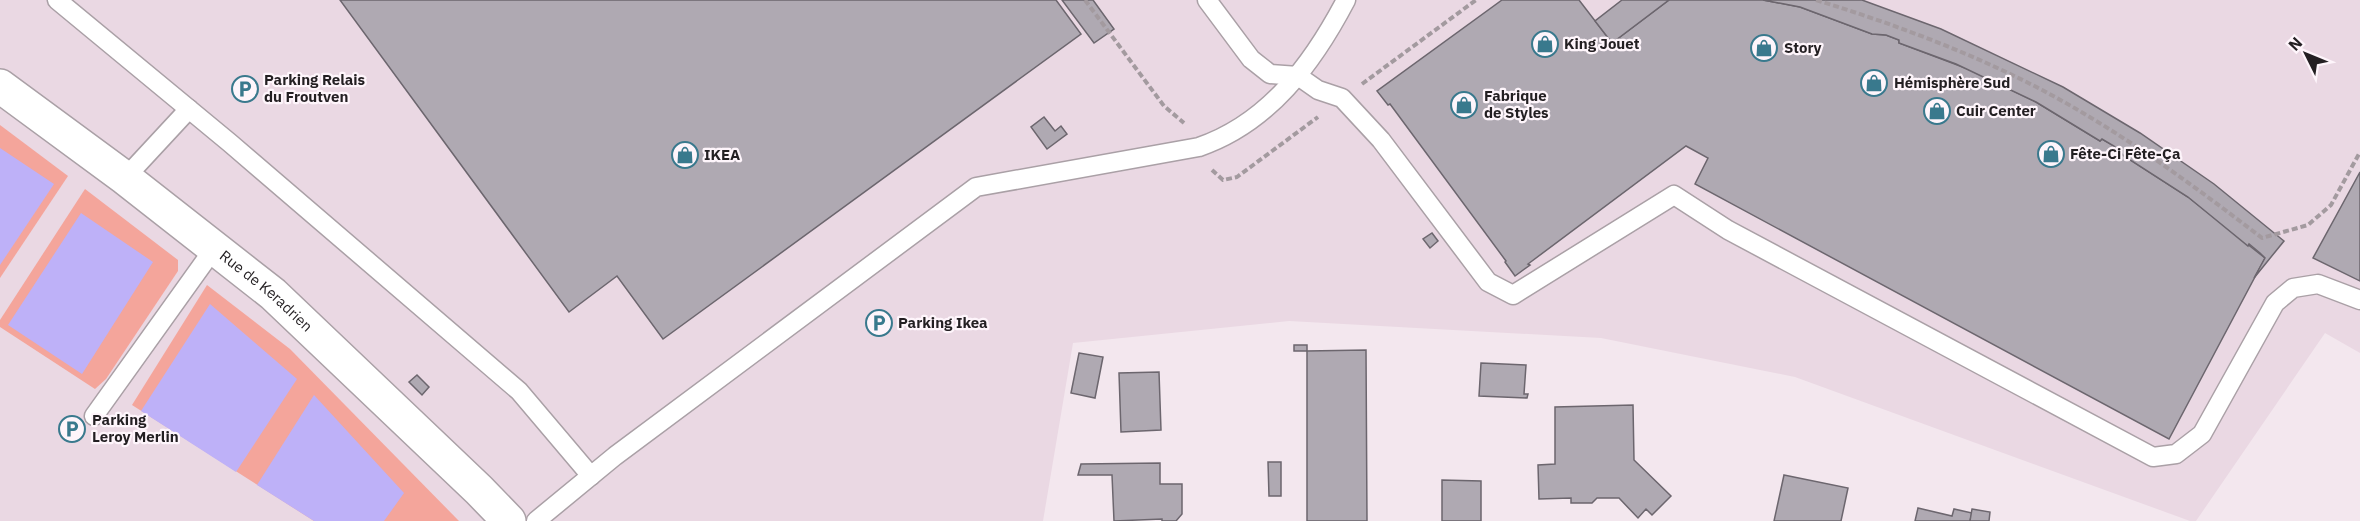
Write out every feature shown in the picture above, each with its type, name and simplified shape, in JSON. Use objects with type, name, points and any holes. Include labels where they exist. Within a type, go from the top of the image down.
[{"type":"street","name":"Rue de Keradrien","points":[[0,86],[215,247],[273,294],[480,490],[509,521]]},
{"type":"lane","points":[[57,0],[189,109],[519,391],[591,476]]},
{"type":"lane","points":[[1207,0],[1251,59],[1270,74],[1298,75],[1318,90],[1342,98],[1381,140],[1488,282],[1513,295],[1674,195],[1728,230],[2153,457],[2176,454],[2202,434],[2275,303],[2293,288],[2318,284],[2360,300]]},
{"type":"lane","points":[[536,521],[591,476],[942,209],[976,187],[1199,147],[1215,142],[1244,125],[1272,104],[1298,75],[1326,38],[1346,0]]},
{"type":"lane","points":[[124,178],[189,109]]},
{"type":"lane","points":[[94,416],[215,247]]},
{"type":"path","points":[[1816,0],[1924,36],[2043,90],[2163,165],[2262,238],[2308,225],[2331,205],[2360,152]]},
{"type":"shaded area","points":[[0,0],[2360,0],[2360,353],[2325,333],[2196,521],[2190,521],[1795,377],[1601,338],[1289,321],[1073,343],[1043,521],[0,521]]},
{"type":"shaded area","points":[[0,125],[68,176],[0,278]]},
{"type":"shaded area","points":[[0,148],[54,184],[0,265]]},
{"type":"shaded area","points":[[85,189],[178,260],[178,271],[106,379],[95,389],[0,327],[0,320]]},
{"type":"shaded area","points":[[81,213],[153,262],[82,374],[8,325]]},
{"type":"shaded area","points":[[207,285],[290,349],[459,521],[314,521],[132,405]]},
{"type":"shaded area","points":[[210,304],[297,379],[236,472],[141,411]]},
{"type":"shaded area","points":[[314,395],[404,493],[384,521],[314,521],[257,485]]},
{"type":"building","name":"IKEA","points":[[340,0],[1056,0],[1081,34],[663,339],[617,276],[569,312]]},
{"type":"building","points":[[1062,0],[1093,0],[1114,29],[1094,43]]},
{"type":"building","points":[[1502,0],[1579,0],[1612,43],[1669,0],[1763,0],[1800,7],[1872,34],[1886,35],[1899,40],[1899,43],[1968,69],[2036,102],[2100,141],[2102,139],[2114,146],[2124,156],[2188,197],[2265,258],[2169,439],[1695,184],[1708,158],[1686,146],[1515,276],[1390,104],[1388,105],[1377,91]]},
{"type":"building","points":[[1622,0],[1669,0],[1612,43],[1595,21]]},
{"type":"building","points":[[1763,0],[1862,0],[1941,29],[2063,87],[2140,133],[2214,184],[2284,241],[2254,278],[2265,258],[2260,253],[2249,244],[2248,246],[2188,197],[2102,139],[2100,141],[2036,102],[1956,64],[1899,43],[1899,40],[1886,35],[1872,34],[1800,7]]},
{"type":"building","points":[[1044,117],[1055,131],[1061,126],[1067,134],[1047,149],[1031,127]]},
{"type":"building","points":[[2360,172],[2360,281],[2313,258]]},
{"type":"building","points":[[1432,233],[1438,241],[1430,248],[1423,239]]},
{"type":"building","points":[[1294,345],[1307,345],[1307,351],[1294,351]]},
{"type":"building","points":[[1366,350],[1367,521],[1307,521],[1307,351]]},
{"type":"building","points":[[1079,353],[1103,357],[1095,398],[1071,393]]},
{"type":"building","points":[[1481,363],[1526,365],[1524,394],[1528,394],[1527,398],[1479,396]]},
{"type":"building","points":[[1159,372],[1161,430],[1121,432],[1119,373]]},
{"type":"building","points":[[417,375],[429,387],[422,395],[409,382]]},
{"type":"building","points":[[1633,405],[1634,460],[1671,496],[1652,515],[1646,509],[1638,518],[1619,498],[1597,498],[1592,503],[1571,503],[1571,498],[1539,499],[1538,465],[1555,464],[1555,407]]},
{"type":"building","points":[[1268,462],[1281,462],[1281,496],[1269,496]]},
{"type":"building","points":[[1160,463],[1160,484],[1182,484],[1182,514],[1176,521],[1162,521],[1162,519],[1114,521],[1112,475],[1078,475],[1081,464]]},
{"type":"building","points":[[1784,475],[1848,488],[1841,521],[1774,521]]},
{"type":"building","points":[[1442,480],[1481,481],[1481,521],[1442,521]]},
{"type":"building","points":[[1918,508],[1952,516],[1954,509],[1972,513],[1970,521],[1915,521]]},
{"type":"building","points":[[1972,509],[1990,512],[1989,521],[1970,521]]},
{"type":"place","name":"King Jouet","points":[[1545,44]]},
{"type":"place","name":"Story","points":[[1764,48]]},
{"type":"place","name":"Hémisphère Sud","points":[[1874,83]]},
{"type":"place","name":"Parking Relais du Froutven","points":[[245,89]]},
{"type":"place","name":"Fabrique de Styles","points":[[1464,105]]},
{"type":"place","name":"Cuir Center","points":[[1937,111]]},
{"type":"place","name":"Fête-Ci Fête-Ça","points":[[2051,154]]},
{"type":"place","name":"IKEA","points":[[685,155]]},
{"type":"place","name":"Parking Ikea","points":[[879,323]]},
{"type":"place","name":"Parking Leroy Merlin","points":[[72,429]]}]
